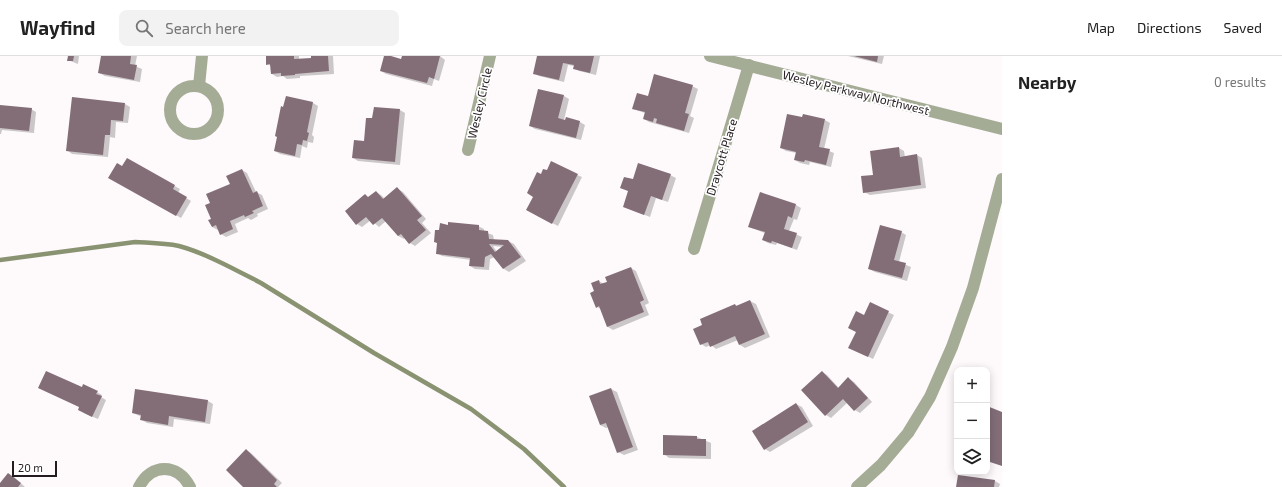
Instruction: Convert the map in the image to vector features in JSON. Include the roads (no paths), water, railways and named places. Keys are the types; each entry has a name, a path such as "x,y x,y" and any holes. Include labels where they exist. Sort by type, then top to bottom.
{"street":[{"path":"199,86 202,56"},
{"name":"Wesley Circle","path":"468,150 490,56"},
{"name":"Wesley Parkway Northwest","path":"710,56 1002,129"},
{"name":"Draycott Place","path":"694,249 748,65"},
{"path":"199,86 207,90 217,103 217,119 213,125 200,134 185,133 179,129 170,116 172,100 183,88 199,86"},
{"path":"857,487 881,465 908,433 930,397 952,348 973,288 1002,180"},
{"path":"139,487 149,474 156,470 165,469 173,470 181,474 187,480 190,487"}],"waterway":[{"path":"0,260 135,242 179,246 199,253 261,283 374,353 471,409 524,449 564,487"}]}
